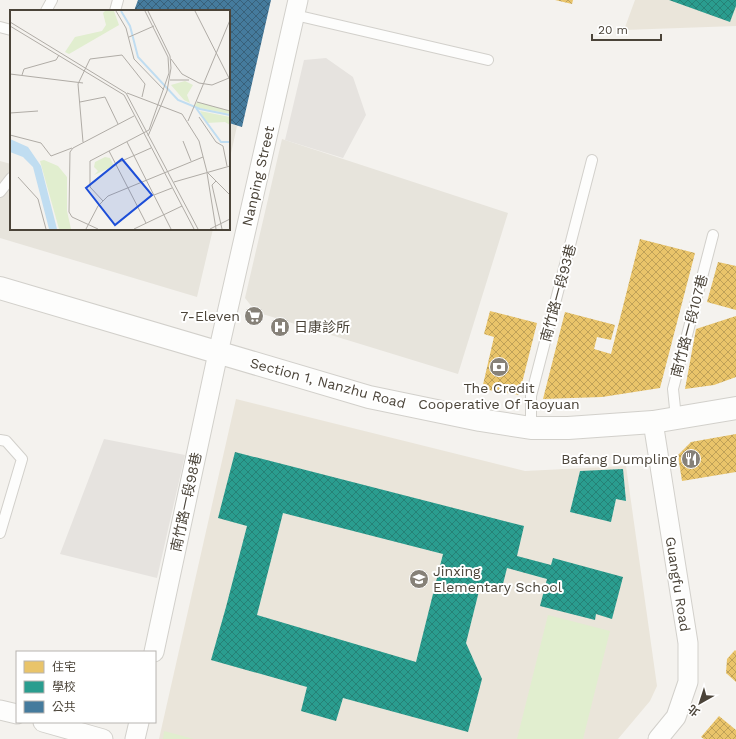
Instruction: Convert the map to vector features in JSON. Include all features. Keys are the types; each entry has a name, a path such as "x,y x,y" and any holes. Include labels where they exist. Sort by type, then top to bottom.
{"street":[{"name":"Nanping Street","path":"218,353 296,8"},
{"name":"Section 1, Nanzhu Road","path":"0,288 369,397 480,420 532,428 568,428 653,422 736,408"},
{"name":"南竹路一段98巷","path":"154,651 218,353"},
{"name":"Guangfu Road","path":"653,422 688,643 688,682 676,717 658,739"},
{"path":"0,710 16,714"},
{"path":"47,723 103,739"},
{"path":"135,739 139,723"}],"lane":[{"path":"47,10 52,0"},
{"path":"115,10 118,0"},
{"path":"296,8 488,60"},
{"path":"0,27 10,30"},
{"name":"南竹路一段93巷","path":"532,428 531,396 592,160"},
{"path":"0,192 10,179"},
{"name":"南竹路一段107巷","path":"676,418 673,389 713,235"},
{"path":"0,440 6,441 22,459 0,533"}],"shaded area":[{"path":"635,0 736,0 736,26 624,30"},
{"path":"326,58 353,77 366,115 343,158 285,140 304,60"},
{"path":"230,123 237,126 230,158"},
{"path":"282,139 508,213 458,374 256,312 245,298"},
{"path":"0,161 10,164 10,230 213,230 197,297 0,238"},
{"name":"Jinxing Elementary School","path":"236,399 525,471 626,466 657,686 650,701 618,739 159,739"},
{"path":"104,439 185,455 157,578 60,554"}],"green space":[{"path":"548,615 610,631 583,739 517,739"},
{"path":"164,731 194,739 163,739"}],"building: 住宅":[{"path":"555,0 573,0 572,4"},
{"path":"640,239 695,253 660,388 602,397 543,399 565,312 615,325 611,340 597,337 594,349 611,354"},
{"path":"718,262 736,266 736,310 707,302"},
{"path":"490,311 537,323 519,395 482,389 494,337 484,334"},
{"path":"736,316 736,377 714,385 685,389 696,329"},
{"path":"736,434 736,472 682,481 678,455 691,442"},
{"path":"735,650 736,682 726,673 727,659"},
{"path":"719,716 736,730 736,739 704,739 701,737"}],"building: 學校":[{"path":"669,0 736,0 736,6 730,22"},
{"path":"235,452 524,526 517,556 551,565 553,558 623,577 612,619 596,614 595,620 540,606 547,579 507,568 503,584 493,590 479,591 466,643 482,679 468,732 343,698 336,721 301,711 307,687 211,660 247,526 218,518","holes":["283,513 443,554 416,662 257,615"]},
{"path":"623,469 626,501 616,499 611,522 570,512 580,471"}],"building: 公共":[{"path":"138,0 271,0 242,127 230,123 230,10 134,10"}],"place":[{"name":"7-Eleven","path":"254,316"},
{"name":"日康診所","path":"280,327"},
{"name":"The Credit Cooperative Of Taoyuan","path":"499,367"},
{"name":"Bafang Dumpling","path":"691,459"},
{"name":"Jinxing Elementary School","path":"419,579"}]}
